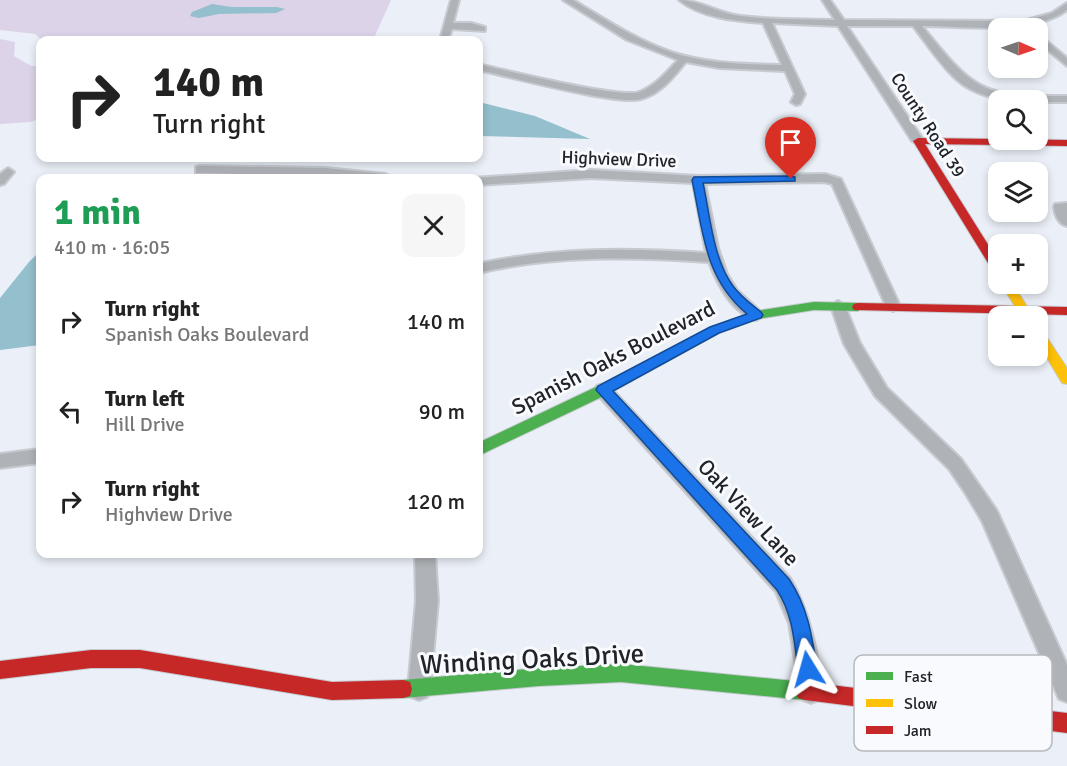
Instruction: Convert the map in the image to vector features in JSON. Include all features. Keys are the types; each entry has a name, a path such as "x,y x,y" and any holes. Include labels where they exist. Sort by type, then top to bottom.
{"street":[{"path":"445,36 455,0"},
{"path":"567,0 640,43 684,59 738,66 788,68"},
{"path":"683,0 724,16 767,21 988,25"},
{"name":"County Road 39","path":"826,0 988,253"},
{"path":"1047,18 1067,6"},
{"path":"767,21 800,94 796,102"},
{"path":"915,23 963,80 983,92 1012,98 1067,99"},
{"path":"448,26 471,26 482,29"},
{"path":"1048,46 1067,63"},
{"path":"483,67 609,94 638,97 659,86 684,59"},
{"path":"918,141 1067,143"},
{"path":"200,170 240,174"},
{"path":"275,174 326,172 346,174"},
{"name":"Highview Drive","path":"483,181 591,174 698,180 825,178 837,182 893,306"},
{"path":"698,180 714,258 727,287 756,315"},
{"path":"1067,207 1060,207 1062,216 1067,222"},
{"path":"483,268 531,257 581,253 714,258"},
{"name":"Spanish Oaks Boulevard","path":"483,448 603,390 715,330 756,315 814,306 893,306 988,311"},
{"path":"838,306 852,344 881,392 955,464 981,501 1051,655"},
{"name":"Spanish Oaks Boulevard","path":"1048,312 1067,311"},
{"path":"1048,349 1067,379"},
{"name":"Oak View Lane","path":"603,390 783,585 794,602 801,623 811,692"},
{"path":"0,461 36,456"},
{"path":"419,689 427,601 425,558"},
{"path":"1052,657 1067,691"},
{"name":"Winding Oaks Drive","path":"0,670 91,659 140,659 332,691 419,689 539,676 621,673 854,697"},
{"name":"Winding Oaks Drive","path":"1052,721 1067,723"}],"shaded area":[{"path":"0,0 391,0 375,36 37,36 0,30"},
{"path":"0,39 15,42 14,56 31,66 36,66 36,120 0,124"}],"water":[{"path":"212,4 285,9 276,13 219,14 199,18 190,16 192,12"},
{"path":"483,103 535,116 590,139 483,136"},
{"path":"36,255 36,346 0,350 0,298"}],"traffic: fast":[{"path":"483,448 603,390 715,330 756,315 814,306 858,307"},
{"path":"403,689 539,677 621,673 805,691"}],"traffic: slow":[{"path":"1013,294 1021,306"},
{"path":"1048,349 1067,379"}],"traffic: jam":[{"path":"918,141 988,253"},
{"path":"918,141 1067,143"},
{"path":"858,307 1067,311"},
{"path":"0,670 91,659 140,659 332,691 403,689"},
{"path":"805,691 854,697"},
{"path":"1052,721 1067,723"}],"route":[{"path":"791,179 698,180 714,258 719,271 727,287 756,315 715,330 603,390 783,585 794,602 801,623 808,669"}]}
